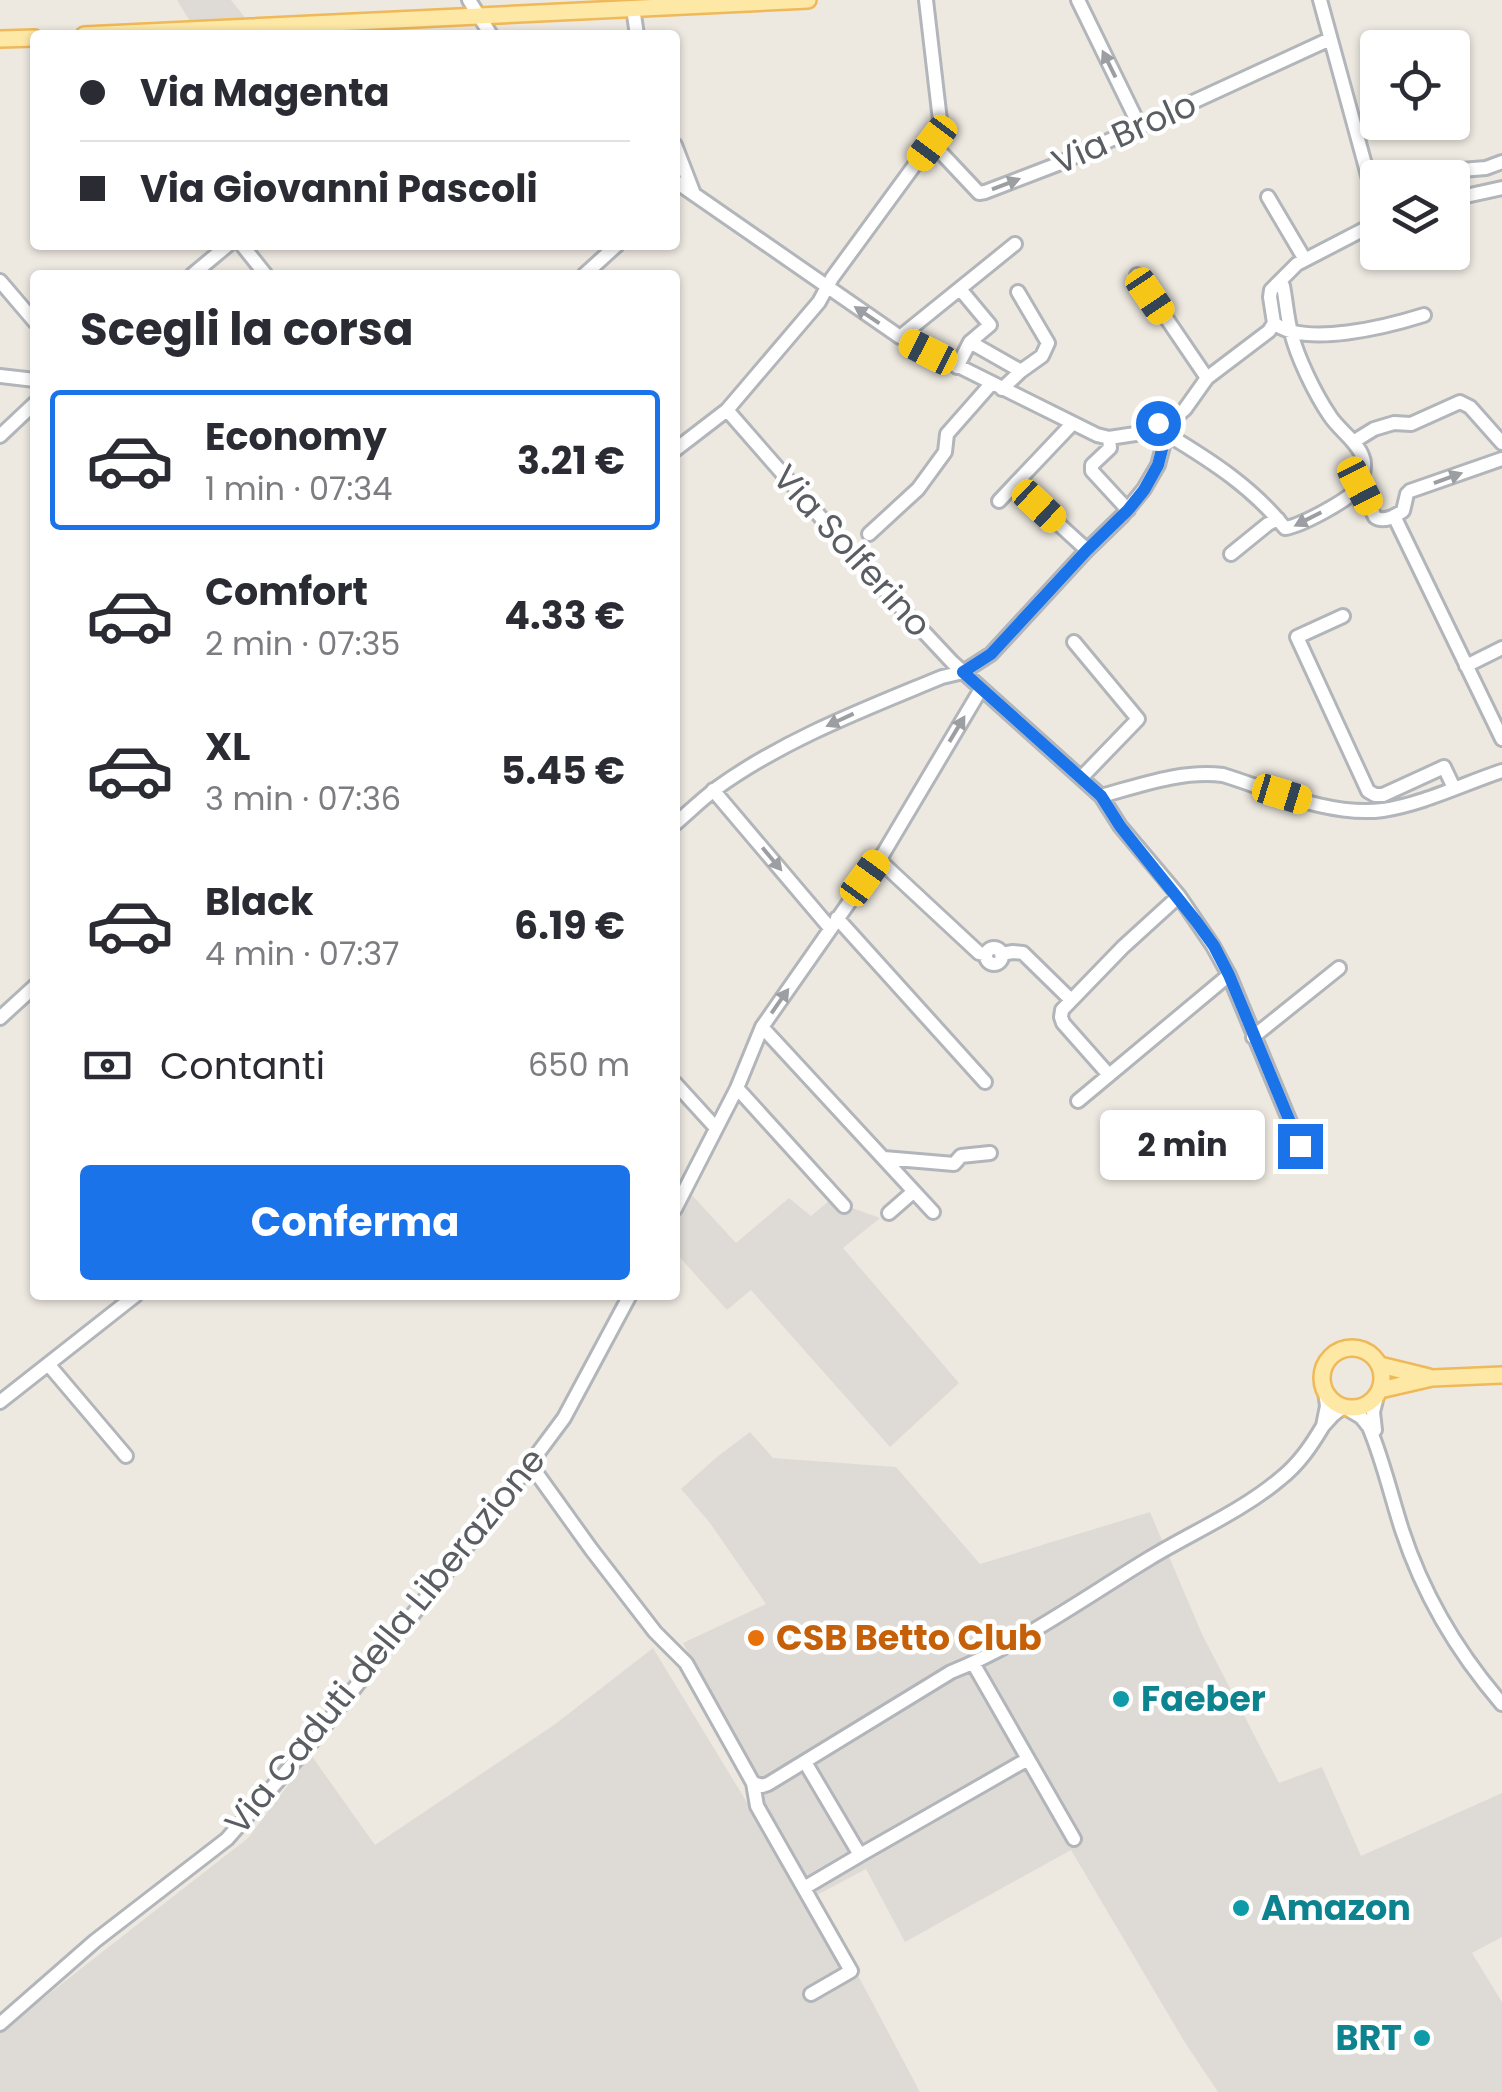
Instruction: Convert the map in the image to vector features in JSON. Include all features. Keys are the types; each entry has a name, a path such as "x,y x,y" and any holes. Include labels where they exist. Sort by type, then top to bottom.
{"main road":[{"path":"178,30 808,0"},
{"path":"0,39 30,38"},
{"path":"1378,1393 1380,1366 1363,1350 1340,1351 1324,1368 1324,1391 1344,1408 1366,1405 1378,1393 1432,1378 1502,1376"},
{"path":"1380,1366 1432,1378"}],"street":[{"path":"469,0 488,30"},
{"path":"680,446 727,410 820,302 832,278 941,129 926,0"},
{"path":"1078,0 1140,127"},
{"path":"1320,0 1366,160"},
{"path":"632,8 636,30"},
{"name":"Via Brolo","path":"932,143 979,193 985,192 1058,164 1330,39"},
{"path":"680,157 694,195"},
{"path":"1470,170 1502,162"},
{"path":"1474,168 1482,184 1477,194"},
{"path":"680,188 900,338 957,367 1096,435 1109,438 1164,432 1261,499 1284,528 1301,524 1360,486"},
{"path":"1470,195 1502,188"},
{"path":"1268,197 1304,258"},
{"path":"680,820 743,770 845,718 963,672 991,654 1144,490 1158,465 1164,432 1207,378 1269,331 1274,323 1270,294 1280,281 1304,258 1360,231"},
{"path":"900,338 1015,244"},
{"path":"198,270 222,250"},
{"path":"246,250 262,270"},
{"path":"589,270 611,250"},
{"path":"1137,275 1207,378"},
{"path":"0,281 30,316"},
{"path":"1280,281 1290,332 1318,398 1364,460 1360,486 1375,517 1379,520 1394,516 1405,508 1408,492 1502,459"},
{"path":"957,367 970,342 990,325 960,289"},
{"path":"869,534 918,490 946,452 948,434 997,387 1042,356 1048,344 1018,292"},
{"path":"1274,323 1304,334 1345,332 1424,315"},
{"path":"970,342 1021,371"},
{"path":"0,376 30,379"},
{"path":"1352,442 1374,429 1411,424 1460,402 1499,433"},
{"path":"0,436 30,408"},
{"name":"Via Solferino","path":"727,410 879,584 963,672 1101,796 1214,946 1300,1146"},
{"path":"999,501 1072,424"},
{"path":"1109,438 1110,448 1092,465 1092,471 1128,510"},
{"path":"1015,484 1087,550"},
{"path":"1394,516 1502,738"},
{"path":"1231,554 1278,519"},
{"path":"1344,616 1297,637 1368,791 1383,796 1444,767 1454,788"},
{"path":"1074,642 1138,719 1080,778"},
{"path":"1466,666 1502,648"},
{"path":"716,1128 762,1027 879,860 981,690"},
{"path":"1101,796 1192,773 1223,776 1322,806 1380,810 1502,771"},
{"path":"713,790 985,1082"},
{"path":"879,860 979,952 986,954 993,948 1002,954 1024,953 1071,1000"},
{"path":"1109,1075 1062,1020 1062,1010 1178,896"},
{"path":"1252,1037 1339,968"},
{"path":"1078,1100 1229,975"},
{"path":"0,1018 30,991"},
{"path":"762,1027 933,1212"},
{"path":"680,1088 716,1128 720,1138 696,1169 680,1199"},
{"path":"737,1088 844,1206"},
{"path":"884,1158 954,1164 961,1156 990,1153"},
{"path":"889,1214 914,1192"},
{"path":"0,1402 130,1300"},
{"name":"Via Caduti della Liberazione","path":"0,2024 95,1941 227,1839 311,1743 564,1418 627,1300"},
{"path":"48,1364 126,1456"},
{"path":"1324,1391 1324,1426"},
{"path":"1376,1443 1373,1412 1378,1393"},
{"path":"753,1783 768,1784 951,1672 1094,1594 1263,1491 1299,1462 1333,1414 1344,1408 1365,1421 1422,1579 1463,1653 1502,1704"},
{"path":"530,1464 655,1632 686,1663 753,1783 757,1806 851,1971 810,1994"},
{"path":"973,1663 1074,1839"},
{"path":"804,1888 1028,1759"},
{"path":"805,1762 860,1855"}],"shaded area":[{"path":"177,0 231,0 247,20 191,23"},
{"path":"691,1194 736,1243 789,1198 811,1216 830,1200 880,1218 843,1248 959,1383 890,1447 751,1290 727,1310 680,1258 680,1215"},
{"path":"750,1432 773,1458 896,1467 980,1564 1150,1512 1202,1634 1279,1783 1322,1767 1361,1856 1502,1793 1502,1937 1472,1953 1502,2002 1502,2092 1218,2092 1071,1850 905,1942 866,1869 817,1895 759,1793 683,1643 766,1604 710,1523 681,1489"},
{"path":"653,1648 810,1906 819,1902 920,2092 0,2092 0,2032 248,1838 311,1755 375,1845 554,1725"}],"place":[{"name":"CSB Betto Club","path":"756,1638"},
{"name":"Faeber","path":"1121,1699"},
{"name":"Amazon","path":"1241,1908"},
{"name":"BRT","path":"1422,2038"}],"route":[{"path":"1158,423 1154,430 1157,436 1165,438 1158,465 1144,490 991,654 963,672 1101,796 1214,946 1300,1146"}]}
